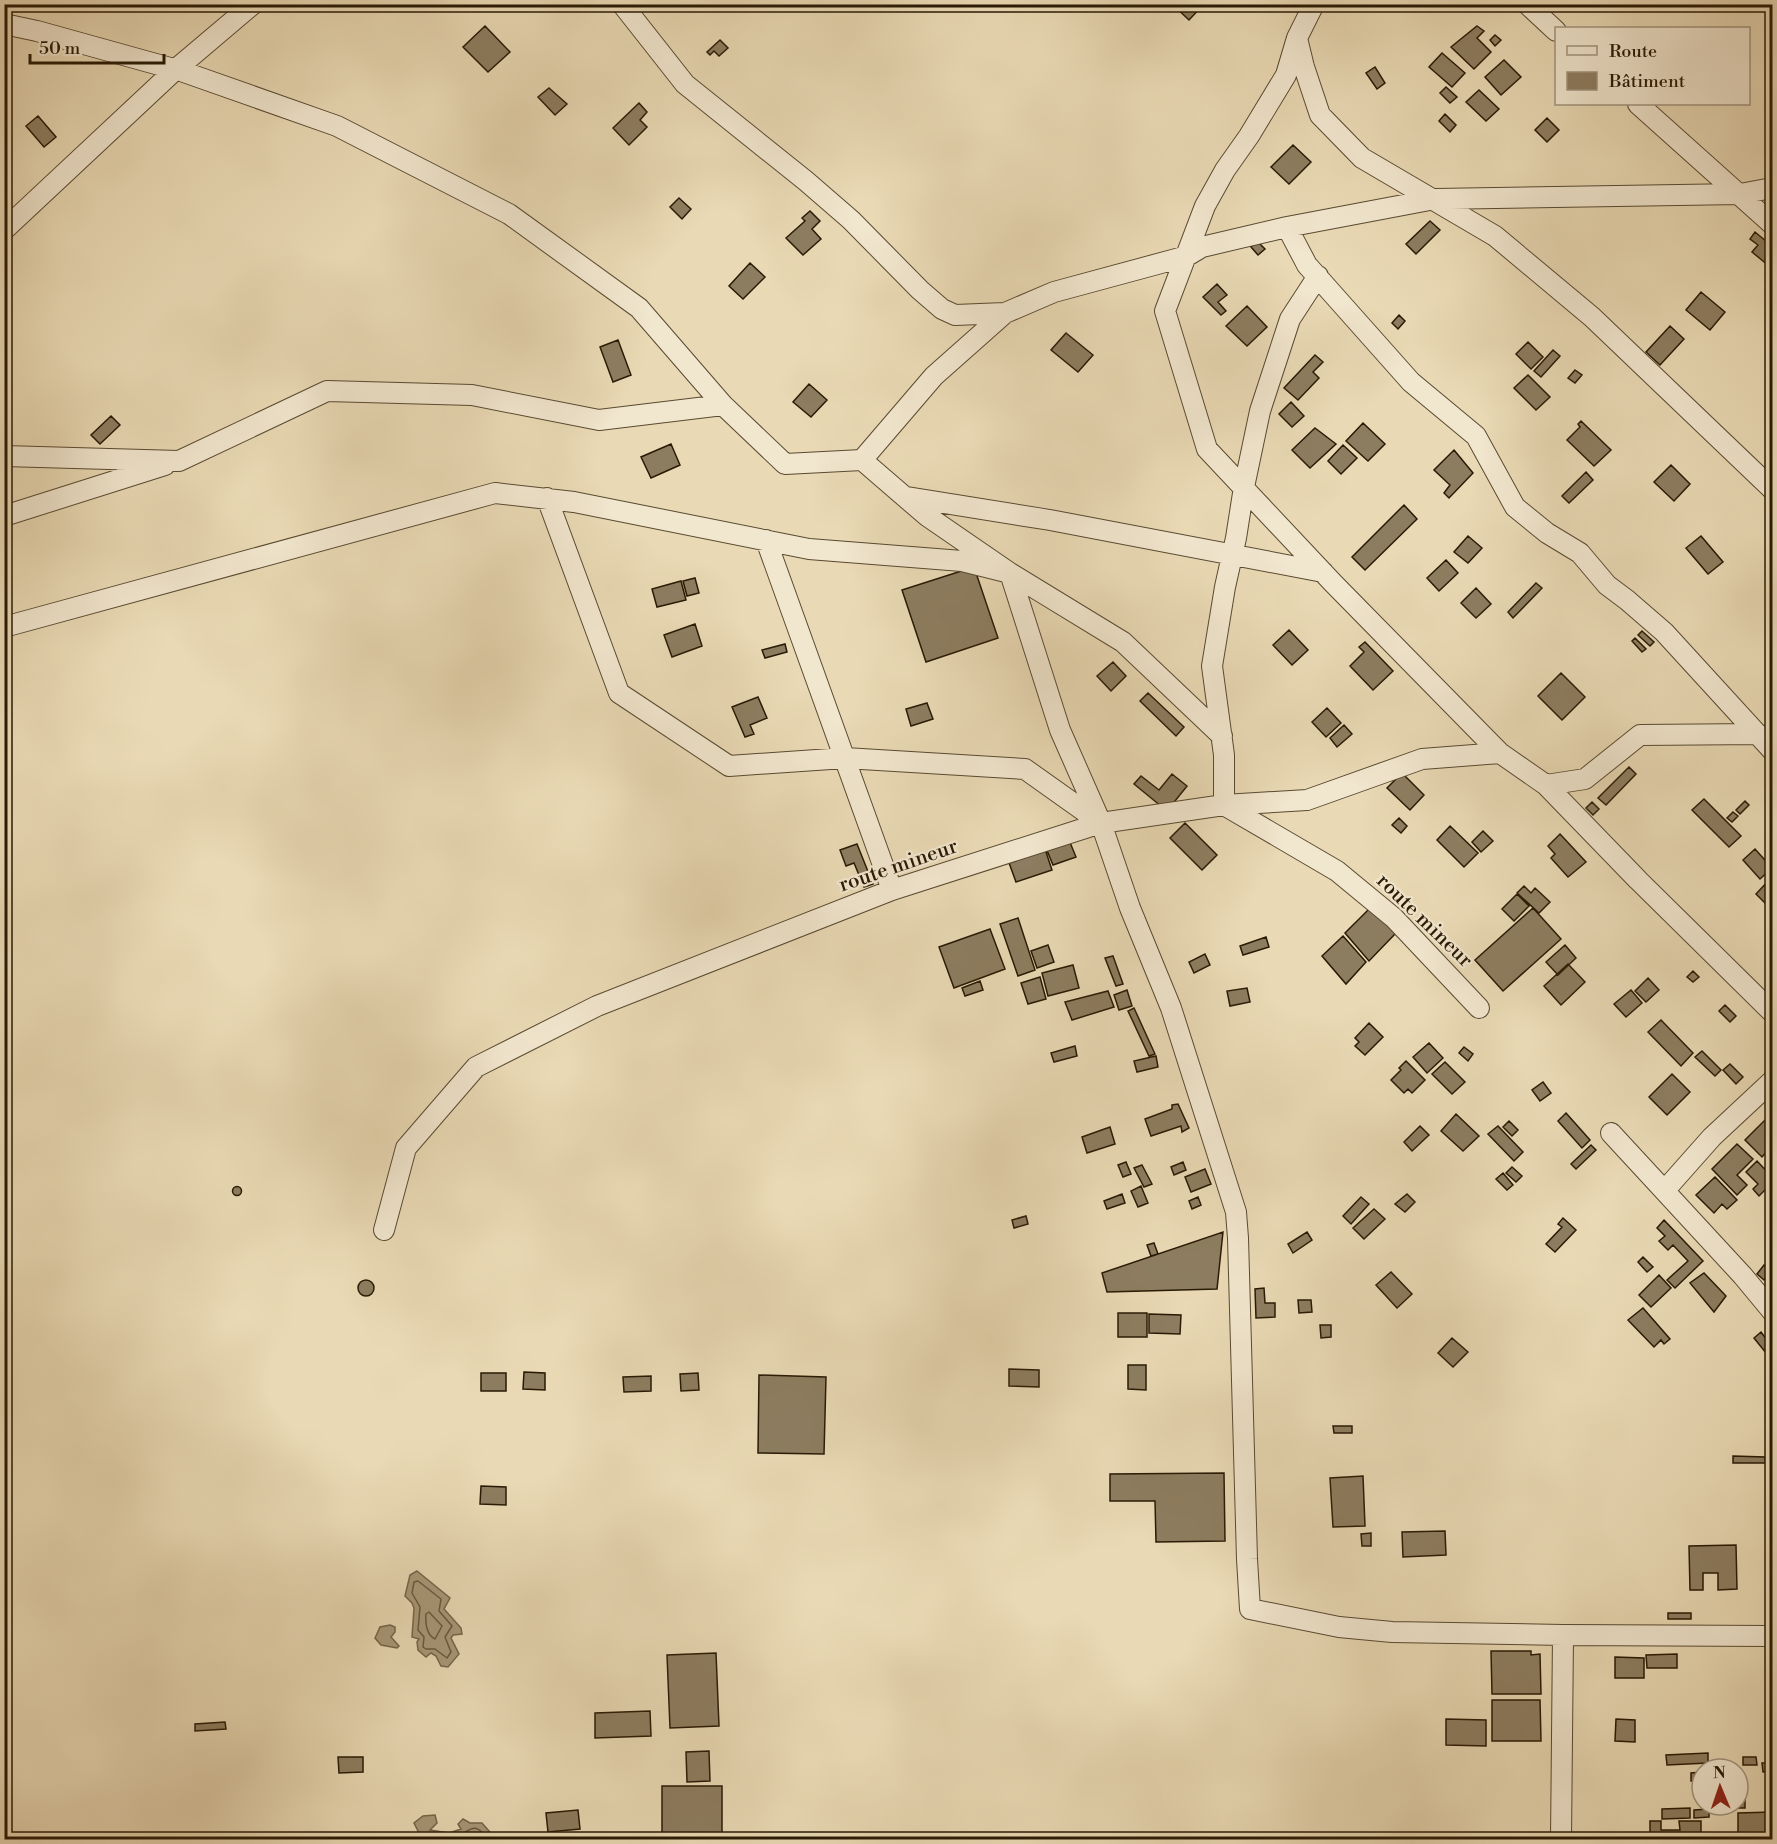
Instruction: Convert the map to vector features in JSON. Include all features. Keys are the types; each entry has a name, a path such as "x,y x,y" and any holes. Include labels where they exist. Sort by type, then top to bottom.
{"street":[{"path":"4,230 175,70 253,4"},
{"path":"1314,4 1297,38 1286,75 1249,136 1225,170 1205,206 1165,311 1207,449 1323,572 1500,753 1546,785 1638,880 1773,1012"},
{"path":"1527,4 1555,29"},
{"path":"619,6 685,84 844,214 942,309 955,315 1005,313"},
{"path":"4,24 37,31 175,70 336,126 510,214 639,308 723,405 785,464 862,460 927,516 1010,573 1123,642 1222,736"},
{"path":"1297,38 1320,115 1362,158 1495,236 1592,317 1773,489"},
{"path":"1639,105 1773,224"},
{"path":"862,460 934,376 1005,313 1054,292 1187,256 1202,247 1287,227 1435,199 1740,194 1773,188"},
{"path":"1287,227 1307,265 1412,382 1476,436 1515,507 1547,533 1580,553 1607,585 1664,632 1773,750"},
{"path":"1318,276 1290,319 1260,411 1225,587 1212,666 1224,755 1224,805 1307,800 1422,759 1500,753"},
{"path":"4,516 178,461 327,391 472,395 599,420 723,405"},
{"path":"4,456 178,461"},
{"path":"4,627 495,493 574,502 809,549 962,561 1010,573"},
{"path":"905,497 1050,519 1323,572"},
{"path":"546,498 619,693 729,766 845,758 1025,769 1101,823"},
{"path":"766,540 892,890"},
{"path":"1010,573 1060,730 1101,823 1130,908 1171,1008 1236,1212 1250,1609 1340,1627 1392,1632 1773,1636"},
{"path":"1546,785 1585,779 1640,735 1758,734"},
{"name":"route mineur","path":"384,1230 406,1148 476,1067 597,1006 892,890 1101,823 1224,805 1337,871 1394,918 1479,1008"},
{"path":"1665,1190 1712,1137 1773,1082"},
{"path":"1611,1133 1773,1311"},
{"path":"1561,1839 1563,1635"}],"water":[{"path":"417,1571 450,1598 444,1609 461,1628 462,1634 453,1635 451,1638 459,1654 448,1667 441,1666 436,1656 431,1653 426,1657 418,1650 419,1639 412,1637 414,1608 405,1596 410,1575"},
{"path":"390,1625 395,1627 395,1632 391,1637 399,1646 397,1648 381,1645 375,1638 380,1627"},
{"path":"435,1815 437,1823 430,1830 449,1833 461,1829 458,1824 463,1819 470,1823 482,1823 496,1839 418,1839 419,1833 414,1823 423,1816"}],"building":[{"path":"1172,4 1204,4 1189,20"},
{"path":"485,26 510,52 488,72 463,47"},
{"path":"1477,26 1484,31 1477,38 1491,52 1474,69 1451,47"},
{"path":"1495,35 1501,40 1495,46 1490,40"},
{"path":"720,40 728,48 719,56 714,51 710,55 707,52"},
{"path":"1442,53 1465,73 1452,87 1429,67"},
{"path":"1504,60 1521,77 1501,95 1485,77"},
{"path":"1375,67 1385,83 1377,89 1366,73"},
{"path":"1446,87 1457,97 1450,103 1440,93"},
{"path":"549,88 567,104 555,115 538,97"},
{"path":"1479,90 1499,109 1486,121 1466,102"},
{"path":"639,103 647,112 640,120 647,127 629,145 613,128"},
{"path":"1445,114 1456,125 1450,132 1439,121"},
{"path":"38,116 56,137 44,147 26,126"},
{"path":"1547,118 1559,130 1547,142 1535,130"},
{"path":"1293,145 1311,162 1289,184 1271,167"},
{"path":"679,198 691,209 682,219 670,207"},
{"path":"810,211 820,221 812,229 821,239 803,255 786,238 805,221 802,218"},
{"path":"1430,221 1440,230 1416,254 1406,244"},
{"path":"1755,232 1772,246 1772,262 1769,266 1752,252 1758,245 1750,239"},
{"path":"1257,241 1265,249 1258,255 1251,247"},
{"path":"750,263 765,277 743,299 729,286"},
{"path":"1217,284 1227,295 1218,302 1226,311 1221,315 1203,297"},
{"path":"1701,292 1725,312 1710,330 1686,310"},
{"path":"1247,306 1267,327 1247,346 1226,326"},
{"path":"1399,315 1405,321 1398,329 1392,323"},
{"path":"1670,326 1684,339 1660,365 1646,352"},
{"path":"1066,333 1093,355 1078,372 1051,350"},
{"path":"618,340 631,375 613,382 600,347"},
{"path":"1528,342 1543,357 1531,369 1516,354"},
{"path":"1553,350 1560,356 1541,377 1534,371"},
{"path":"1315,355 1323,362 1313,372 1319,378 1298,400 1284,388"},
{"path":"1575,370 1582,375 1575,383 1568,378"},
{"path":"1528,375 1550,397 1536,410 1514,388"},
{"path":"809,384 827,400 811,417 793,402"},
{"path":"1291,402 1304,416 1292,427 1279,414"},
{"path":"111,416 120,425 100,444 91,435"},
{"path":"1581,421 1611,450 1594,466 1567,440 1580,427 1578,424"},
{"path":"1363,423 1385,444 1368,461 1346,441"},
{"path":"1315,428 1336,444 1310,468 1292,450"},
{"path":"671,444 680,465 651,478 641,457"},
{"path":"1343,445 1357,458 1341,474 1328,461"},
{"path":"1454,450 1473,473 1449,498 1444,493 1450,485 1434,470"},
{"path":"1671,465 1690,484 1674,501 1654,482"},
{"path":"1586,472 1593,480 1569,503 1562,496"},
{"path":"1404,505 1417,519 1365,570 1352,557"},
{"path":"1468,536 1482,548 1468,563 1454,552"},
{"path":"1701,536 1723,562 1708,574 1686,548"},
{"path":"1446,560 1458,573 1439,591 1427,578"},
{"path":"974,567 998,638 926,662 902,590"},
{"path":"695,578 699,593 687,596 683,581"},
{"path":"681,581 686,600 657,607 652,589"},
{"path":"1536,583 1542,588 1513,618 1508,612"},
{"path":"1476,588 1491,604 1476,618 1461,603"},
{"path":"695,624 702,646 672,657 664,635"},
{"path":"1289,630 1308,650 1292,665 1273,645"},
{"path":"1642,631 1654,642 1650,646 1638,635"},
{"path":"1635,638 1646,649 1642,652 1632,641"},
{"path":"1365,642 1393,671 1373,690 1350,666 1364,652 1359,647"},
{"path":"785,644 787,652 765,658 762,650"},
{"path":"1113,662 1126,676 1111,691 1097,676"},
{"path":"1561,673 1585,697 1562,720 1538,696"},
{"path":"1148,693 1184,727 1176,736 1140,701"},
{"path":"758,697 767,718 750,725 754,734 745,737 732,707"},
{"path":"927,703 933,719 911,726 906,709"},
{"path":"1327,708 1341,723 1326,737 1312,722"},
{"path":"1344,725 1352,734 1337,747 1330,738"},
{"path":"1629,767 1636,774 1606,805 1598,798"},
{"path":"1402,773 1424,795 1410,810 1387,788"},
{"path":"1172,774 1187,786 1167,811 1134,784 1141,776 1159,790"},
{"path":"1704,799 1741,836 1729,847 1692,810"},
{"path":"1745,801 1749,805 1740,814 1736,810"},
{"path":"1592,802 1599,809 1593,815 1586,808"},
{"path":"1733,812 1738,816 1732,822 1727,818"},
{"path":"1399,818 1407,826 1401,833 1392,825"},
{"path":"1185,823 1217,855 1202,870 1170,838"},
{"path":"1450,826 1478,853 1464,867 1437,840"},
{"path":"1483,831 1493,841 1481,852 1472,842"},
{"path":"1560,834 1586,862 1568,877 1551,858 1555,854 1548,846"},
{"path":"1069,840 1076,857 1053,865 1046,848"},
{"path":"857,844 873,884 864,887 854,863 846,866 840,850"},
{"path":"1045,849 1052,870 1016,882 1008,860"},
{"path":"1755,849 1772,868 1760,879 1743,860"},
{"path":"1772,877 1772,900 1767,905 1756,894"},
{"path":"1524,886 1531,893 1535,888 1550,902 1539,913 1517,893"},
{"path":"1517,894 1529,906 1514,921 1502,909"},
{"path":"1373,905 1396,933 1369,961 1345,933"},
{"path":"1533,908 1561,939 1503,991 1475,960"},
{"path":"1018,918 1035,970 1018,976 1000,924"},
{"path":"990,929 1005,969 954,988 939,947"},
{"path":"1343,936 1366,962 1346,984 1322,956"},
{"path":"1266,937 1269,947 1243,955 1240,946"},
{"path":"1048,945 1054,962 1037,968 1031,951"},
{"path":"1565,945 1576,958 1558,975 1546,962"},
{"path":"1205,954 1210,965 1194,973 1189,962"},
{"path":"1113,956 1123,984 1116,986 1105,958"},
{"path":"1568,964 1585,982 1561,1005 1544,986"},
{"path":"1073,965 1079,988 1048,996 1042,973"},
{"path":"1693,971 1699,977 1693,982 1687,977"},
{"path":"1040,977 1046,999 1028,1004 1021,983"},
{"path":"1648,978 1659,990 1646,1002 1635,991"},
{"path":"980,981 983,990 965,996 962,988"},
{"path":"1247,988 1250,1002 1230,1006 1227,991"},
{"path":"1127,990 1132,1006 1119,1010 1114,995"},
{"path":"1631,990 1642,1003 1626,1017 1614,1004"},
{"path":"1108,991 1114,1007 1072,1020 1065,1002"},
{"path":"1725,1005 1736,1016 1730,1022 1719,1011"},
{"path":"1134,1008 1155,1054 1149,1056 1128,1011"},
{"path":"1661,1020 1693,1053 1681,1066 1648,1032"},
{"path":"1369,1023 1383,1037 1365,1055 1355,1046 1359,1042 1355,1038"},
{"path":"1429,1043 1443,1058 1427,1073 1413,1057"},
{"path":"1075,1046 1077,1056 1054,1062 1051,1053"},
{"path":"1464,1047 1473,1054 1468,1061 1459,1053"},
{"path":"1702,1051 1721,1070 1715,1076 1695,1057"},
{"path":"1156,1056 1158,1067 1137,1072 1134,1061"},
{"path":"1406,1061 1425,1080 1412,1093 1408,1089 1404,1093 1391,1080"},
{"path":"1445,1062 1465,1082 1452,1094 1432,1074"},
{"path":"1730,1064 1743,1077 1736,1084 1723,1070"},
{"path":"1672,1074 1690,1092 1667,1115 1649,1097"},
{"path":"1543,1082 1551,1093 1540,1101 1532,1090"},
{"path":"1178,1104 1189,1128 1182,1132 1181,1126 1151,1136 1145,1119 1172,1109 1172,1105"},
{"path":"1566,1113 1590,1140 1582,1148 1558,1121"},
{"path":"1456,1114 1479,1136 1463,1151 1441,1131"},
{"path":"1767,1118 1772,1124 1772,1146 1762,1157 1745,1140"},
{"path":"1509,1121 1518,1130 1512,1136 1503,1127"},
{"path":"1420,1126 1429,1135 1412,1151 1404,1142"},
{"path":"1498,1126 1523,1152 1514,1161 1488,1134"},
{"path":"1110,1127 1115,1144 1087,1153 1082,1137"},
{"path":"1737,1144 1753,1159 1737,1175 1747,1185 1737,1195 1712,1169"},
{"path":"1591,1145 1596,1150 1576,1169 1571,1164"},
{"path":"1757,1161 1772,1177 1772,1183 1759,1196 1753,1189 1758,1184 1746,1172"},
{"path":"1126,1162 1131,1174 1123,1177 1118,1165"},
{"path":"1183,1162 1186,1170 1174,1175 1171,1167"},
{"path":"1142,1165 1152,1184 1144,1187 1134,1168"},
{"path":"1512,1167 1522,1176 1516,1182 1506,1173"},
{"path":"1205,1169 1211,1184 1191,1192 1185,1177"},
{"path":"1503,1173 1513,1185 1507,1190 1496,1179"},
{"path":"1715,1177 1737,1200 1727,1209 1722,1204 1714,1213 1696,1195"},
{"path":"1141,1186 1148,1203 1138,1207 1131,1191"},
{"path":"237,1187 241,1191 237,1195 233,1191"},
{"path":"1122,1194 1125,1203 1107,1209 1104,1201"},
{"path":"1407,1194 1415,1202 1405,1212 1395,1204"},
{"path":"1198,1197 1201,1205 1192,1209 1189,1201"},
{"path":"1361,1197 1369,1204 1351,1224 1343,1216"},
{"path":"1374,1209 1385,1219 1364,1239 1353,1228"},
{"path":"1026,1216 1028,1224 1014,1228 1012,1220"},
{"path":"1563,1218 1576,1230 1555,1252 1546,1244 1562,1227 1558,1224"},
{"path":"1664,1220 1703,1261 1675,1288 1667,1280 1688,1261 1673,1245 1668,1250 1659,1241 1665,1236 1657,1228"},
{"path":"1223,1232 1217,1289 1107,1292 1102,1273"},
{"path":"1307,1232 1312,1240 1293,1253 1288,1244"},
{"path":"1154,1243 1158,1254 1151,1256 1147,1245"},
{"path":"1643,1257 1653,1267 1647,1272 1638,1262"},
{"path":"1764,1265 1772,1271 1764,1280 1757,1274"},
{"path":"1391,1272 1412,1294 1397,1308 1376,1285"},
{"path":"1704,1273 1726,1296 1714,1312 1690,1283"},
{"path":"1659,1275 1671,1288 1651,1307 1639,1295"},
{"path":"366,1280 374,1288 366,1296 358,1288"},
{"path":"1264,1288 1265,1303 1275,1303 1275,1317 1256,1318 1255,1289"},
{"path":"1298,1300 1311,1300 1312,1312 1299,1313"},
{"path":"1643,1308 1670,1339 1664,1344 1661,1340 1654,1347 1628,1320"},
{"path":"1118,1313 1147,1313 1147,1337 1118,1337"},
{"path":"1149,1314 1181,1315 1180,1334 1149,1333"},
{"path":"1320,1325 1331,1325 1331,1337 1321,1338"},
{"path":"1761,1332 1772,1347 1766,1353 1754,1338"},
{"path":"1452,1338 1468,1352 1453,1367 1438,1353"},
{"path":"1128,1365 1146,1365 1146,1390 1128,1389"},
{"path":"1009,1369 1039,1370 1039,1387 1009,1386"},
{"path":"524,1372 545,1373 545,1390 523,1389"},
{"path":"481,1373 506,1373 506,1391 481,1391"},
{"path":"698,1373 699,1390 681,1391 680,1374"},
{"path":"759,1375 826,1377 824,1454 758,1453"},
{"path":"651,1376 651,1391 624,1392 623,1377"},
{"path":"1333,1426 1352,1426 1352,1433 1334,1433"},
{"path":"1733,1456 1765,1457 1766,1463 1733,1463"},
{"path":"1224,1473 1225,1541 1156,1542 1155,1501 1110,1501 1110,1474"},
{"path":"1363,1476 1365,1526 1333,1527 1330,1478"},
{"path":"481,1486 506,1487 506,1505 480,1504"},
{"path":"1445,1531 1446,1555 1403,1557 1402,1532"},
{"path":"1371,1533 1371,1546 1362,1546 1361,1534"},
{"path":"1736,1545 1737,1589 1718,1590 1718,1573 1703,1573 1703,1590 1690,1590 1689,1546"},
{"path":"1668,1613 1691,1613 1691,1619 1668,1619"},
{"path":"1491,1651 1531,1651 1531,1655 1540,1654 1541,1694 1492,1694"},
{"path":"716,1653 719,1726 670,1728 667,1655"},
{"path":"1677,1654 1677,1668 1647,1668 1646,1655"},
{"path":"1615,1657 1644,1658 1644,1678 1615,1678"},
{"path":"1492,1700 1540,1700 1541,1741 1492,1741"},
{"path":"650,1711 651,1736 595,1738 595,1713"},
{"path":"1446,1719 1486,1720 1486,1746 1446,1745"},
{"path":"1616,1719 1635,1720 1635,1742 1615,1741"},
{"path":"225,1722 226,1729 195,1731 195,1724"},
{"path":"709,1751 710,1781 687,1782 686,1752"},
{"path":"1708,1753 1708,1757 1690,1757 1690,1764 1667,1765 1666,1755"},
{"path":"338,1757 363,1757 363,1772 339,1773"},
{"path":"1750,1757 1756,1757 1757,1765 1750,1765"},
{"path":"1762,1763 1772,1763 1772,1771 1763,1772"},
{"path":"662,1786 722,1786 722,1840 662,1840"},
{"path":"1690,1808 1690,1818 1662,1819 1662,1809"},
{"path":"578,1810 580,1829 548,1832 546,1813"},
{"path":"1772,1812 1772,1840 1738,1840 1738,1817 1750,1817 1750,1813"},
{"path":"1650,1821 1661,1821 1661,1830 1680,1830 1679,1821 1701,1821 1701,1840 1650,1840"},
{"path":"1607,1834 1607,1838 1620,1838 1620,1840 1585,1840 1585,1835"}]}
